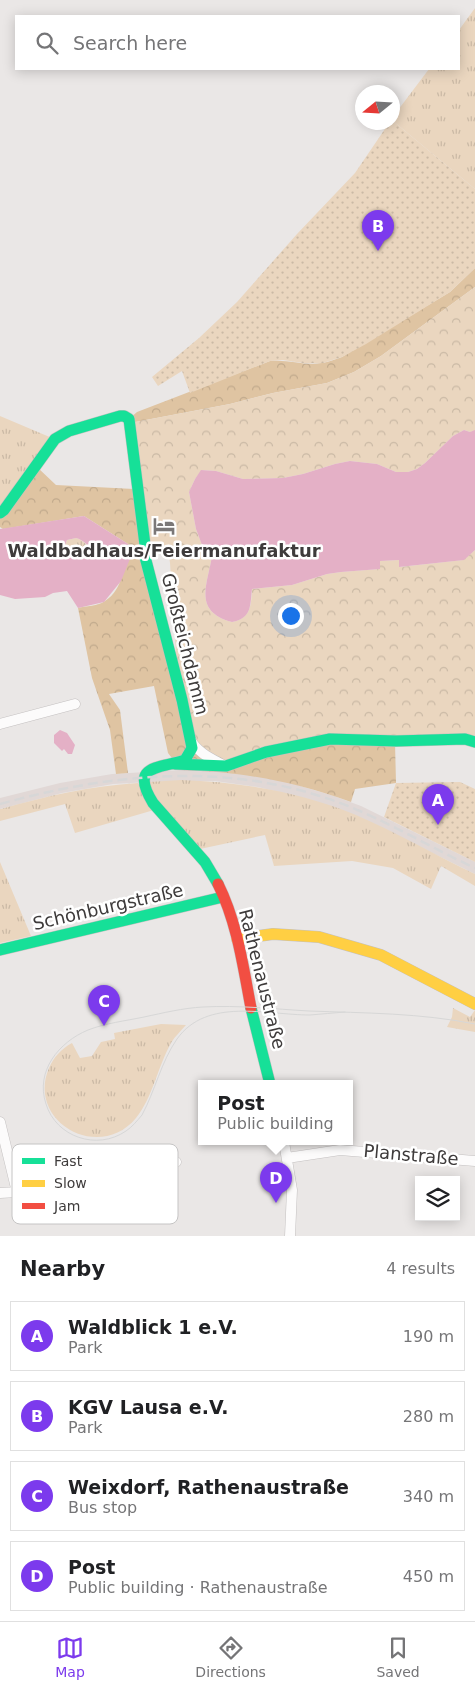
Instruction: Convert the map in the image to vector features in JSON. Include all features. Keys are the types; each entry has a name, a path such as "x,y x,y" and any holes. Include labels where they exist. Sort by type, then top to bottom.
{"street":[{"name":"Großteichdamm","path":"0,513 55,440 69,431 120,416 129,419 145,544 144,553 182,700 192,748 185,760 170,764 159,764 150,769 145,776 145,788"},
{"path":"0,724 75,704"},
{"path":"190,737 200,752 226,766"},
{"path":"170,764 226,766 266,752 330,739 396,741 465,739 475,742"},
{"name":"Rathenaustraße","path":"145,788 158,809 211,870 223,897 237,939 251,1008 269,1080"},
{"name":"Schönburgstraße","path":"0,950 223,897"},
{"path":"237,939 273,934 319,937 381,955 475,1004"},
{"path":"0,1122 12,1171"},
{"path":"285,1145 292,1190 290,1236"},
{"name":"Planstraße","path":"287,1158 340,1150 475,1161"}],"shaded area":[{"path":"464,430 470,432 475,430 475,550 464,560 399,567 399,560 380,561 380,569 327,574 292,585 252,589 247,614 243,618 232,622 220,617 207,604 205,596 212,556 202,545 196,529 189,492 201,470 216,471 243,479 283,478 350,461 377,464 396,472 408,472 417,469 425,463 453,436"},
{"path":"84,516 128,544 132,554 121,581 104,602 78,608 67,591 53,593 45,597 15,599 0,595 0,529","holes":["76,538 87,544 90,551 84,558 77,558 67,551 65,545 67,540"]},
{"path":"60,730 67,733 75,745 72,754 68,754 64,749 62,751 54,743 54,735"},
{"path":"181,770 216,771 259,776 334,796 361,806 475,862 475,874 357,816 308,799 258,787 215,781 113,784 62,793 0,809 0,798 60,783 112,774"}],"green space":[{"path":"475,8 475,189 400,127 400,107 428,70 460,70 460,29"},
{"path":"400,127 475,189 475,268 450,292 342,357 323,363 270,361 190,393 182,371 158,386 152,377 199,338 237,302 297,234 355,173 384,130 400,130"},
{"path":"475,268 475,287 381,356 354,372 327,383 130,423 129,419 137,412 270,361 316,364 342,357 450,292"},
{"path":"475,287 475,431 464,430 453,436 425,463 417,469 408,472 396,472 377,464 350,461 283,478 243,479 216,471 202,470 189,492 196,529 202,545 212,556 205,596 207,604 212,611 232,622 243,618 249,610 252,589 292,585 327,574 379,569 379,561 399,560 400,567 463,560 475,550 475,741 465,739 396,740 329,738 265,751 226,764 197,747 191,737 151,579 178,682 168,549 144,554 145,545 130,423 327,383 354,372 381,356"},
{"path":"0,416 52,438 0,511"},
{"path":"37,467 56,485 134,489 178,687 330,741 395,742 396,783 355,789 351,802 308,788 246,775 181,770 168,753 154,686 109,694 120,710 128,773 116,774 110,730 92,678 78,608 102,603 116,590 122,576 128,544 84,516 3,529 0,527 0,516"},
{"path":"76,538 88,546 90,551 84,558 77,558 67,551 65,545 67,540"},
{"path":"181,780 248,786 292,794 335,807 386,829 475,874 475,886 441,866 431,889 393,868 352,861 274,866 265,835 200,849 163,808 149,782"},
{"path":"460,782 475,789 475,862 384,817 396,783"},
{"path":"138,783 154,810 75,833 65,804 0,821 0,809 69,792 103,786"},
{"path":"0,862 31,936 0,943"},
{"path":"453,1008 470,1017 475,1010 475,1032 447,1027 452,1017"},
{"path":"161,1024 186,1025 171,1043 147,1101 136,1118 121,1131 104,1137 86,1136 70,1130 57,1119 48,1104 45,1087 49,1068 61,1051 72,1043 80,1058 92,1056 101,1042 115,1039 114,1033"}],"tram line":[{"path":"345,1012 341,1012 336,1013 310,1015 238,1011 204,1018 190,1026 177,1039 171,1048 142,1115 128,1129 115,1137 91,1140 68,1132 51,1115 46,1104 43,1092 47,1069 59,1050 77,1035 109,1024 188,1008 243,1007 371,1013 455,1020 475,1024"}],"railway":[{"path":"0,804 90,784 135,778 181,776 226,778 271,784 316,795 360,811 475,868"}],"traffic: fast":[{"path":"0,513 55,439 69,431 120,416 129,419 145,545 144,553 182,700 192,748 185,760 150,770 144,781 146,790 153,803 205,862 218,884"},
{"path":"175,764 226,766 266,752 330,739 396,741 465,739 475,742"},
{"path":"0,950 223,897"},
{"path":"251,1008 269,1080"}],"traffic: slow":[{"path":"237,939 273,934 319,937 381,955 475,1004"}],"traffic: jam":[{"path":"218,884 235,929 251,1008"}],"place":[{"name":"KGV Lausa e.V.","path":"378,251"},
{"name":"Waldbadhaus/Feiermanufaktur","path":"164,526"},
{"name":"Waldblick 1 e.V.","path":"438,825"},
{"name":"Weixdorf, Rathenaustraße","path":"104,1026"},
{"name":"Post","path":"276,1203"}]}
